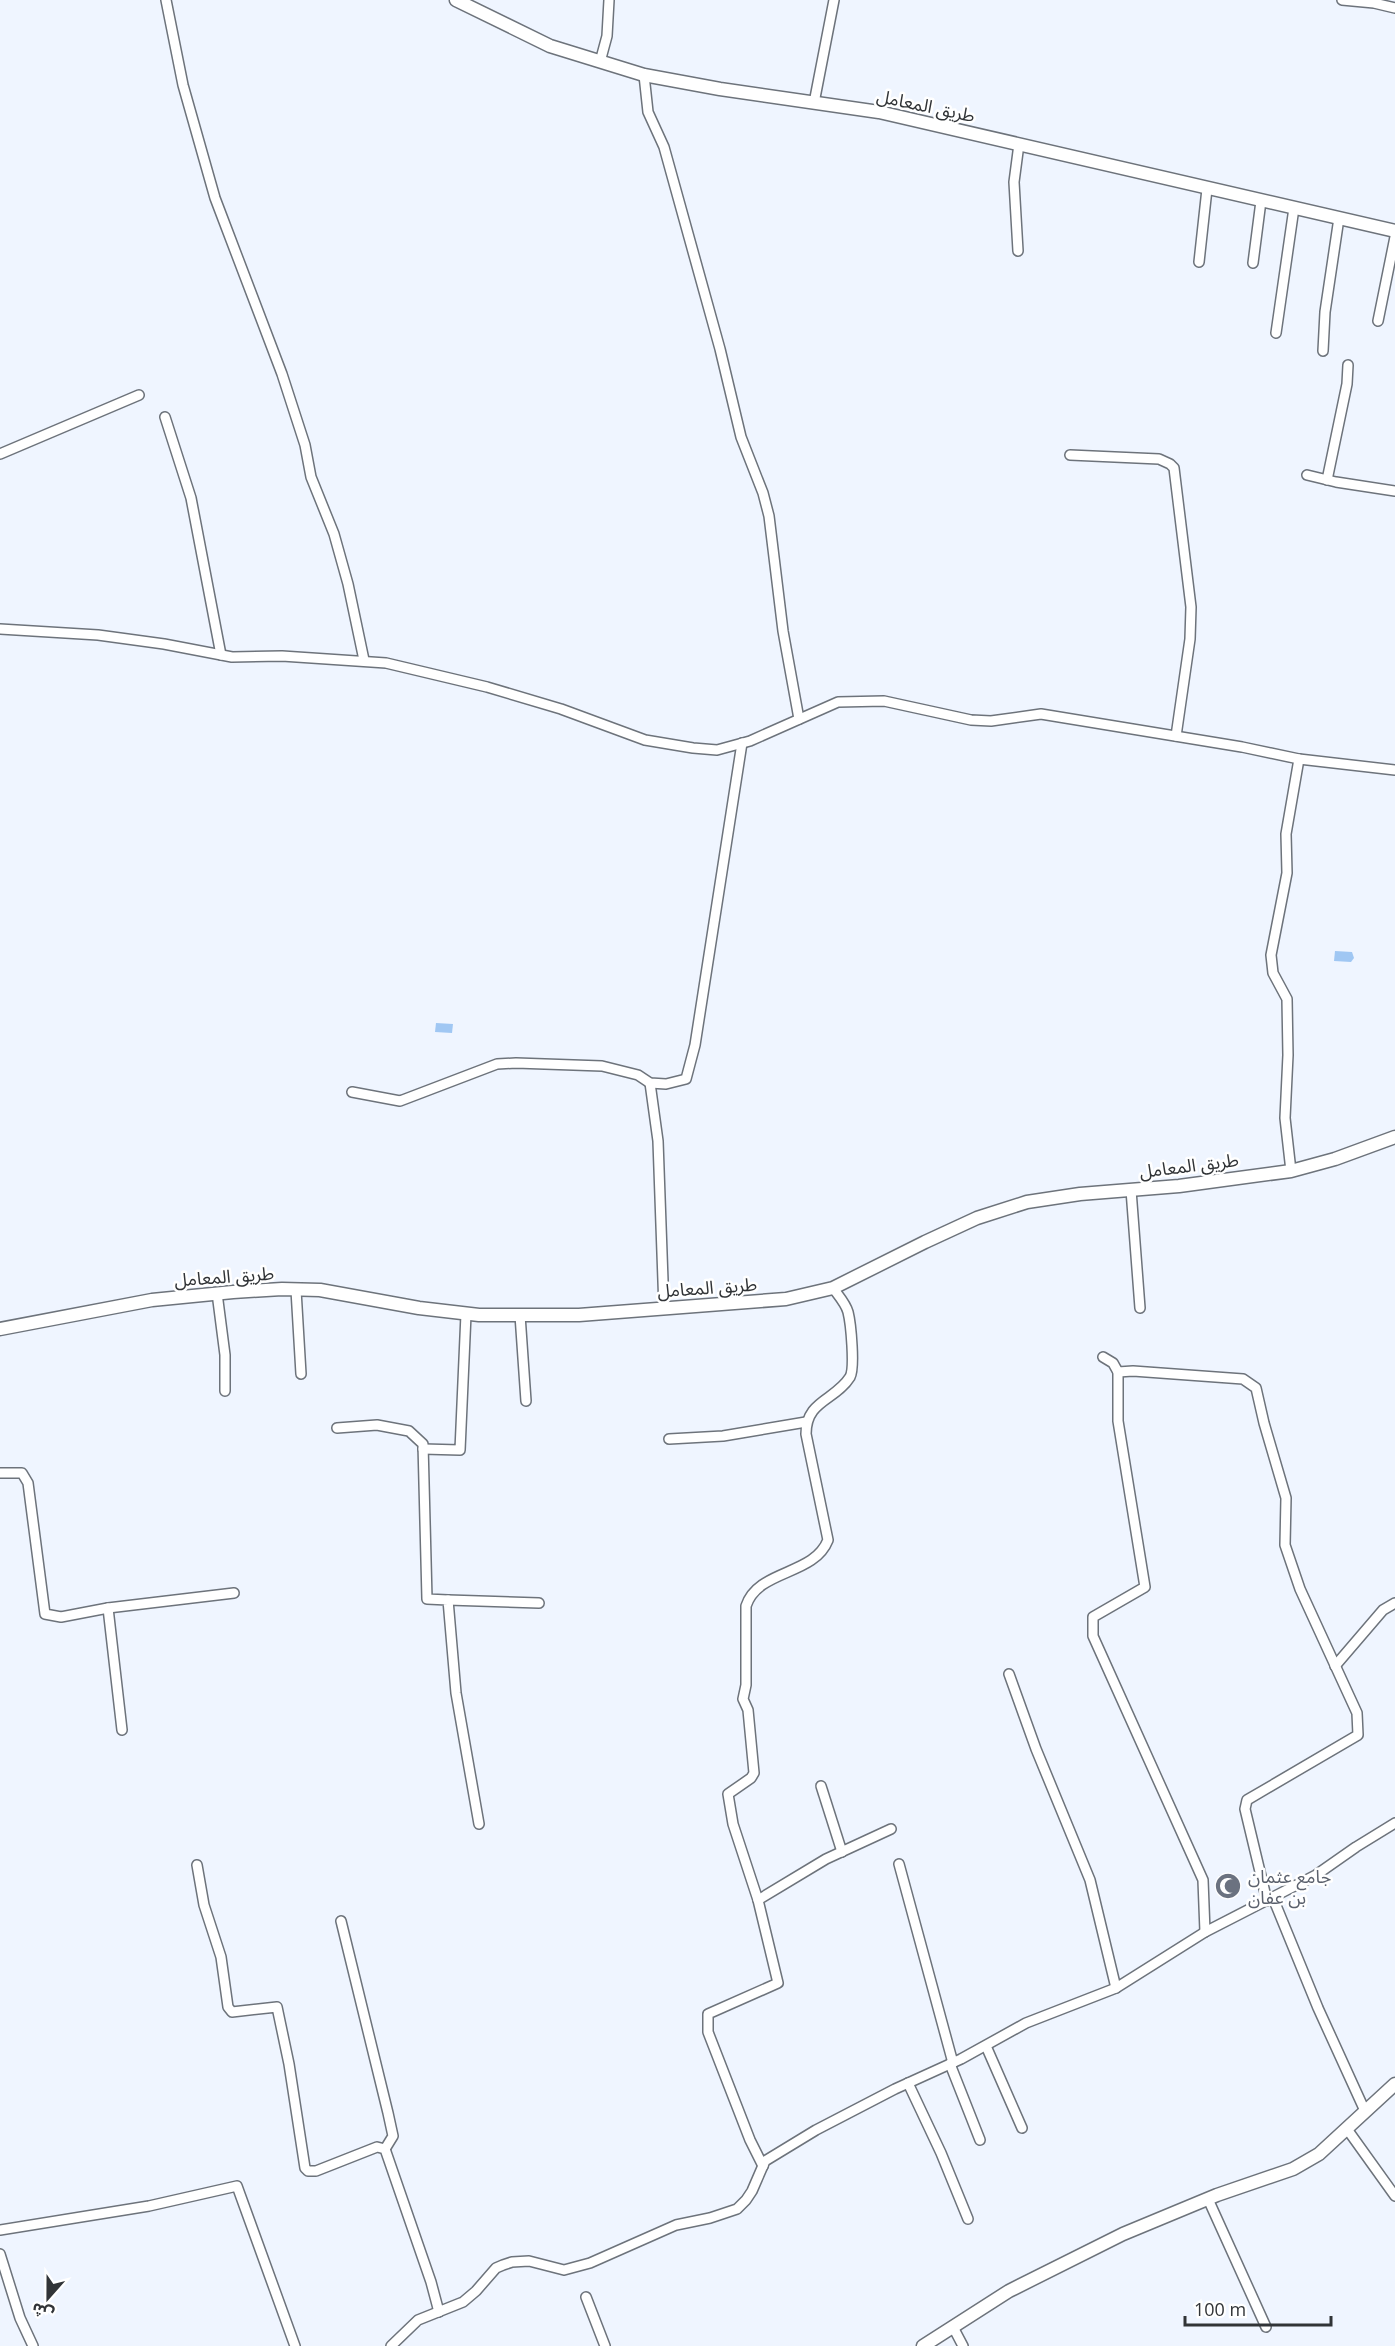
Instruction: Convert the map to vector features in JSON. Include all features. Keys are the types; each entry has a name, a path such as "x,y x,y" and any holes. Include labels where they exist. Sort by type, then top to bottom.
{"main road":[{"name":"طريق المعامل","path":"456,0 550,46 644,75 720,89 879,112 1395,231"},
{"name":"طريق المعامل","path":"0,1329 152,1300 217,1293 320,1290 466,1314 520,1315 579,1315 786,1299 833,1288 977,1218 1027,1202 1179,1186 1291,1171 1335,1159 1395,1137"},
{"path":"923,2346 1019,2286 1123,2234 1208,2199 1293,2169 1319,2154 1395,2084"}],"street":[{"path":"166,0 183,85 215,198 282,374 306,445 311,477 334,534 348,584 364,660"},
{"path":"600,62 607,36 609,0"},
{"path":"814,103 834,0"},
{"path":"1342,0 1374,3 1395,8"},
{"path":"644,75 648,112 664,147 720,350 741,437 763,493 769,516 783,631 799,719"},
{"path":"1018,251 1014,182 1019,144"},
{"path":"1199,262 1207,189"},
{"path":"1252,264 1261,201"},
{"path":"1276,333 1294,208"},
{"path":"1323,351 1325,312 1339,218"},
{"path":"1378,321 1395,237"},
{"path":"1327,480 1347,384 1348,365"},
{"path":"0,454 139,395"},
{"path":"165,417 191,498 221,655"},
{"path":"1070,455 1159,459 1174,468 1191,607 1190,639 1176,736"},
{"path":"1307,475 1395,490"},
{"path":"0,629 98,635 164,644 232,657 282,656 386,663 483,686 561,710 645,740 717,750 742,743 838,702 884,701 971,720 991,721 1041,714 1299,759 1395,770"},
{"path":"352,1092 400,1101 497,1064 516,1063 602,1066 638,1075 650,1083 666,1084 686,1079 695,1045 742,743"},
{"path":"1291,1171 1285,1118 1288,1055 1287,999 1273,973 1271,955 1287,873 1286,834 1299,759"},
{"path":"650,1083 658,1141 664,1309"},
{"path":"1131,1190 1140,1308"},
{"path":"763,2166 750,2140 708,2032 708,2014 778,1983 758,1900 734,1824 728,1794 751,1778 754,1773 748,1710 743,1699 746,1685 744,1619 750,1595 760,1585 814,1559 824,1550 828,1540 806,1434 806,1422 810,1412 847,1381 853,1370 848,1310 833,1288"},
{"path":"296,1290 301,1374"},
{"path":"217,1293 225,1355 225,1391"},
{"path":"423,1449 460,1450 466,1314"},
{"path":"520,1315 526,1401"},
{"path":"1103,1358 1113,1363 1118,1372 1118,1421 1144,1587 1093,1617 1093,1636 1203,1880 1205,1932"},
{"path":"1118,1372 1133,1371 1243,1379 1257,1388 1264,1423 1286,1498 1285,1545 1300,1589 1358,1713 1358,1735 1247,1800 1245,1809 1270,1899 1365,2111"},
{"path":"669,1439 723,1436 806,1422"},
{"path":"337,1428 377,1425 409,1431 423,1444 427,1599 539,1603"},
{"path":"0,1473 22,1473 28,1483 45,1614 61,1617 108,1608 234,1593"},
{"path":"448,1600 456,1693 479,1824"},
{"path":"108,1608 122,1730"},
{"path":"1335,1666 1383,1610 1394,1608"},
{"path":"1009,1674 1036,1749 1090,1880 1116,1988"},
{"path":"821,1786 842,1852"},
{"path":"391,2346 418,2320 463,2302 496,2268 503,2265 529,2261 564,2270 590,2263 676,2225 710,2218 736,2209 752,2191 765,2161 816,2130 986,2046 1026,2023 1116,1988 1205,1932 1316,1875 1356,1847 1395,1824"},
{"path":"758,1900 826,1859 891,1829"},
{"path":"899,1864 952,2063 980,2140"},
{"path":"198,1865 204,1905 221,1957 228,2007 232,2013 277,2007 289,2064 305,2168 308,2171 316,2171 377,2147 382,2146 385,2149 431,2282 439,2312"},
{"path":"341,1921 393,2136 385,2149"},
{"path":"986,2046 1022,2128"},
{"path":"908,2083 941,2153 968,2219"},
{"path":"1347,2129 1395,2196"},
{"path":"0,2230 149,2206 237,2186 294,2346"},
{"path":"1208,2199 1266,2327"},
{"path":"0,2254 20,2318 33,2346"},
{"path":"586,2297 605,2346"},
{"path":"953,2327 963,2346"}],"water":[{"path":"1335,951 1352,952 1354,958 1351,962 1334,961"},
{"path":"436,1023 453,1024 452,1033 435,1032"}],"place":[{"name":"جامع عثمان بن عفان","path":"1228,1886"}]}
